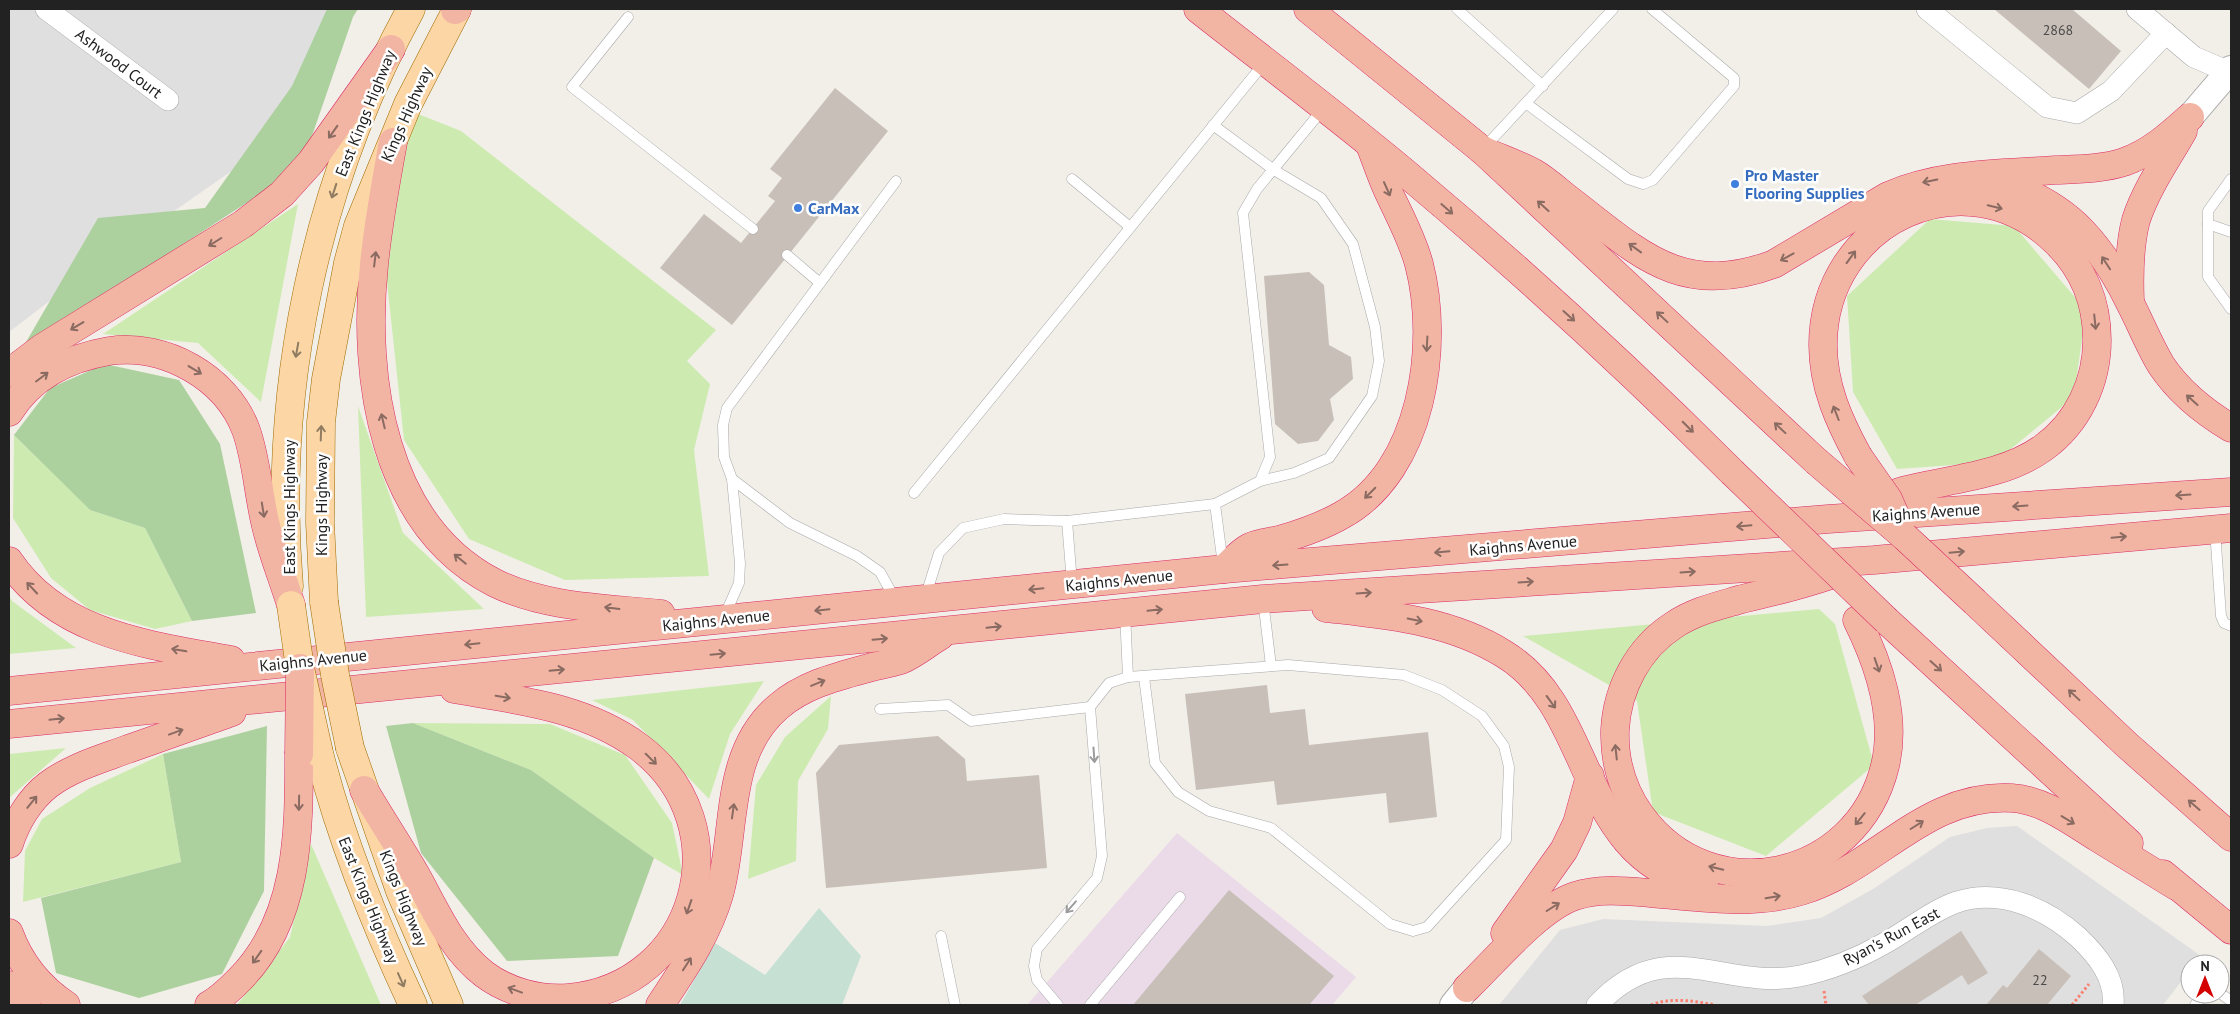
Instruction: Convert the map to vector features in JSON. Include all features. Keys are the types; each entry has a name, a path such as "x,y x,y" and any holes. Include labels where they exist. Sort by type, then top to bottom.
{"highway":[{"path":"1198,9 1370,144 1587,333 1648,388 1814,552 1887,621 2176,886 2231,930"},
{"path":"1308,9 1482,150 1816,462 1905,537 2127,745 2231,837"},
{"path":"9,373 42,348 219,239 276,198 311,162 390,49"},
{"path":"1482,150 1534,173 1655,262 1670,269 1704,277 1739,275 1774,264 1888,196 1904,189 1941,179 2111,166 2153,148 2190,118"},
{"path":"2130,302 2130,259 2136,220 2143,202 2190,118"},
{"path":"393,142 374,265 371,323 372,363 378,399 394,462 405,491 420,517 437,539 470,567 496,583 516,592 558,602 717,620"},
{"path":"1224,569 1250,547 1304,532 1343,515 1359,504 1384,476 1395,460 1412,424 1423,382 1427,351 1428,321 1423,282 1411,239 1387,190 1370,144"},
{"path":"1978,176 2028,193 2064,215 2095,246 2130,302 2152,349 2175,383 2204,410 2231,428"},
{"path":"1828,519 1903,491 2010,465 2042,449 2076,414 2090,385 2097,354 2096,318 2092,300 2076,265 2054,239 2039,227 2005,210 1969,202 1951,202 1933,204 1904,215 1878,229 1864,241 1842,271 1833,290 1825,324 1823,344 1824,364 1833,404 1858,456 1888,499 1905,537"},
{"path":"9,412 22,394 52,370 72,360 91,354 111,351 155,353 195,369 212,382 227,398 239,413 246,430 252,448 266,525 291,605"},
{"name":"Kaighns Avenue","path":"9,691 1224,569 1828,519 2231,492"},
{"name":"Kaighns Avenue","path":"9,724 1263,600 1874,560 2223,528"},
{"path":"1814,552 1857,620 1869,643 1883,686 1888,733 1886,764 1880,782 1872,802 1862,818 1849,833 1820,856 1784,870 1746,873 1707,866 1674,849 1658,836 1636,809 1620,776 1615,738 1616,720 1621,694 1633,668 1657,637 1691,615 1711,608 1814,582 1874,560"},
{"path":"9,560 38,594 79,622 104,632 158,646 262,665"},
{"path":"1263,600 1417,620 1443,626 1487,644 1506,655 1523,669 1551,701 1562,718 1614,825 1628,843 1645,859 1681,881 1724,898"},
{"path":"660,1005 695,951 713,914 723,875 740,769 746,751 766,720 778,706 809,687 843,675 902,659 945,632"},
{"path":"209,1005 229,990 246,973 272,935 288,889 309,754 300,668"},
{"path":"364,790 448,933 470,961 484,973 512,990 545,998 564,998 590,995 616,987 647,968 671,942 681,927 689,909 698,872 695,834 689,814 680,795 669,779 640,748 597,723 572,713 543,705 421,683"},
{"path":"9,844 22,815 33,800 47,786 64,774 99,759 274,697"},
{"path":"1460,997 1564,850 1577,823 1590,776"},
{"path":"1460,997 1548,909 1576,895 1610,891 1764,899 1802,891 1839,874 1945,809 1979,799 1995,797 2015,798 2050,810 2176,886"},
{"path":"9,932 13,945 36,980 66,1005"},
{"path":"9,985 27,1005"}],"main road":[{"name":"East Kings Highway","path":"300,668 287,560 286,478 291,397 302,319 331,198 359,120 390,49 411,9"},
{"name":"Kings Highway","path":"450,1005 400,890 350,748 335,675 324,602 321,569 320,474 326,379 342,291 358,226 408,104 456,9"},
{"name":"East Kings Highway","path":"309,754 328,789 354,865 413,1005"}],"street":[{"name":"Ashwood Court","path":"46,9 168,100"},
{"path":"1927,9 2047,107 2077,113 2111,91 2166,34"},
{"path":"2137,9 2194,57 2230,71 2190,118"},
{"name":"Ryan's Run East","path":"1597,1005 1624,982 1648,969 1676,966 1768,978 1799,976 1829,968 1885,943 1957,902 1981,897 2005,899 2028,905 2068,928 2099,960 2109,978 2114,996 2112,1005"}],"lane":[{"path":"1457,9 1543,86"},
{"path":"1482,150 1614,9"},
{"path":"1527,104 1628,179 1643,184 1653,180 1734,86 1734,78 1652,9"},
{"path":"628,17 572,87 753,229"},
{"path":"914,493 1265,62"},
{"path":"1260,481 1270,457 1243,214 1257,189 1324,108"},
{"path":"924,600 939,553 963,528 1004,519 1067,521 1215,504 1260,481 1294,473 1329,458 1372,396 1379,361 1376,327 1353,244 1321,198 1274,170 1213,125"},
{"path":"1072,179 1130,227"},
{"path":"2231,179 2208,211 2208,277 2231,310"},
{"path":"717,620 738,583 740,563 732,479 724,457 723,425 727,408 896,181"},
{"path":"2208,224 2231,232"},
{"path":"787,256 820,283"},
{"path":"732,479 790,523 857,556 880,572 896,602"},
{"path":"1215,504 1224,569"},
{"path":"1067,521 1072,585"},
{"path":"2223,528 2221,616 2224,623 2231,626"},
{"path":"1263,600 1271,666"},
{"path":"1125,613 1128,677"},
{"path":"880,709 948,705 971,721 1090,707 1109,684 1128,677 1271,666 1288,665 1404,676 1442,690 1482,716 1504,746 1509,768 1506,840 1427,927 1413,931 1390,924 1272,828 1209,810 1178,792 1155,763 1144,677"},
{"path":"1058,1005 1037,980 1034,966 1037,949 1041,942 1097,878 1100,866 1102,856 1090,707"},
{"path":"1090,1005 1180,897"},
{"path":"941,936 956,1005"}],"path":[{"path":"2072,1005 2095,978"},
{"path":"1826,1005 1824,991 1831,988"},
{"path":"1651,1005 1675,1000 1715,1005"}],"shaded area":[{"path":"9,9 339,9 282,136 98,264 9,332"},
{"path":"2017,826 2198,954 2180,954 2180,983 2163,1005 1499,1005 1560,930 1603,919 1767,926 1821,918 1873,889 1950,837 1987,828"},
{"path":"1177,833 1356,977 1332,1005 1027,1005"}],"green space":[{"path":"327,9 358,9 353,17 313,133 294,172 22,349 98,218 205,208 292,86"},
{"path":"413,112 461,131 716,330 687,361 710,384 694,450 709,576 565,580 469,539 404,440 384,254"},
{"path":"298,204 261,402 198,343 103,334"},
{"path":"1930,219 2014,226 2086,310 2074,397 2001,457 1982,463 1897,469 1853,392 1847,296"},
{"path":"105,364 179,380 220,444 256,613 192,621 145,528 90,510 14,435 50,388"},
{"path":"358,406 403,533 484,609 366,617"},
{"path":"14,435 90,510 145,528 192,621 155,629 90,610 51,578 13,518"},
{"path":"9,595 12,601 76,648 9,654"},
{"path":"1819,609 1835,624 1874,765 1766,856 1653,812 1637,701 1523,636"},
{"path":"764,681 730,734 709,799 633,720 592,700"},
{"path":"831,696 828,729 798,781 796,861 748,879 756,785 785,737"},
{"path":"413,723 550,724 625,755 672,823 683,875 654,858 531,770"},
{"path":"413,723 531,770 654,858 618,956 507,961 421,853 386,726"},
{"path":"267,726 264,891 222,974 139,998 56,973 41,898 181,862 163,754"},
{"path":"66,748 9,798 9,754"},
{"path":"163,754 181,862 23,902 25,851 42,819 90,788"},
{"path":"311,844 381,1005 237,1005 290,937"},
{"path":"819,908 861,956 842,1005 680,1005 715,943 765,975"}],"building":[{"path":"1994,9 2072,9 2121,51 2089,89"},
{"name":"CarMax","path":"835,88 888,131 732,325 660,268 704,214 741,243 775,201 768,196 782,178 770,169"},
{"path":"1309,272 1324,285 1329,345 1351,357 1353,379 1330,399 1334,420 1318,441 1298,444 1275,424 1264,276"},
{"path":"1267,685 1270,713 1305,709 1309,745 1428,732 1437,817 1389,823 1386,793 1277,805 1274,781 1196,790 1185,694"},
{"path":"938,736 965,759 967,781 1039,775 1047,868 826,888 816,773 839,745"},
{"path":"1229,890 1334,976 1309,1005 1133,1005"},
{"path":"1961,931 1988,973 1968,985 1962,975 1915,1005 1869,1005 1862,996"},
{"path":"2039,949 2071,976 2047,1005 1986,1005 2003,985 2007,988"}],"place":[{"name":"Pro Master Flooring Supplies","path":"1735,184"},
{"name":"CarMax","path":"798,208"}]}
